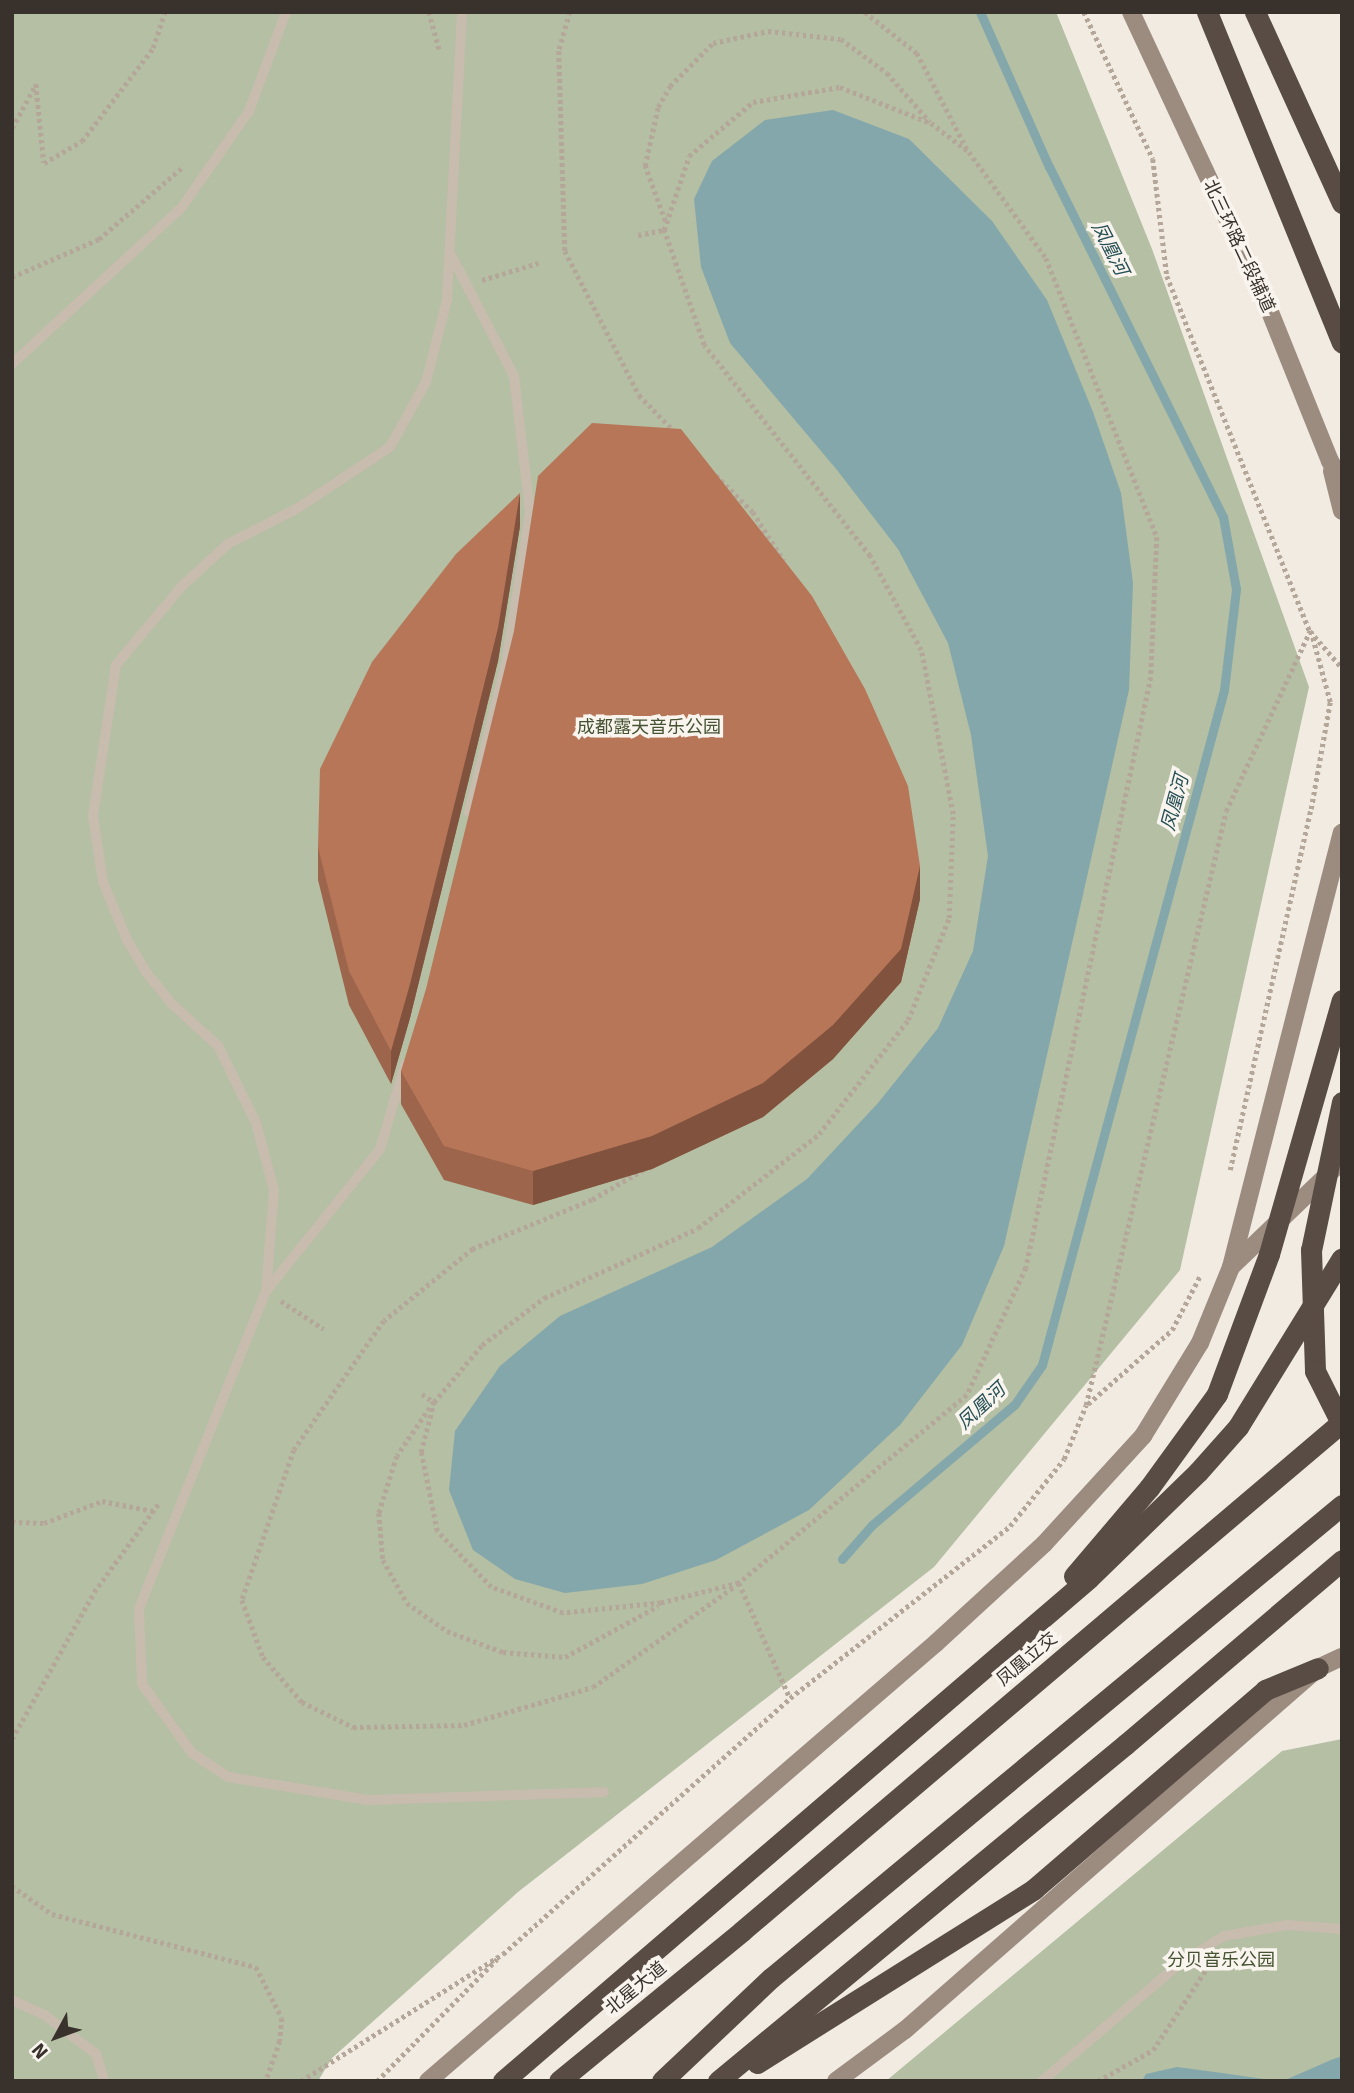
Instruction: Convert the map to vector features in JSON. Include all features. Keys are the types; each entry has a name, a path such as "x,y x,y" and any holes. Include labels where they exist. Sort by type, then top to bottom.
{"highway":[{"path":"1207,12 1342,342"},
{"path":"1255,12 1342,204"},
{"path":"1027,1631 1149,1488 1217,1394 1269,1254 1342,1000"},
{"path":"1342,1102 1311,1250 1315,1371 1342,1424"},
{"path":"503,2081 1089,1578 1198,1472 1238,1427 1342,1258"},
{"name":"凤凰立交","path":"742,1931 1342,1424"},
{"path":"662,2081 771,1978 1342,1505"},
{"path":"718,2081 1126,1744 1342,1560"},
{"path":"729,2081 1034,1889 1265,1690 1318,1668"},
{"name":"北星大道","path":"559,2081 742,1931"}],"street":[{"name":"北三环路二段辅道","path":"1131,12 1264,297 1330,461 1342,482"},
{"path":"1330,461 1342,511"},
{"path":"428,2081 936,1643 1044,1544 1143,1436 1200,1343 1231,1267 1342,834"},
{"path":"1231,1267 1342,1161"},
{"path":"836,2081 905,2029 1318,1668 1342,1657"}],"lane":[{"path":"12,364 182,207 249,111 286,12"},
{"path":"266,1292 274,1190 256,1123 218,1046 172,1004 146,972 127,940 103,882 93,816 116,666 182,586 228,544 298,508 390,447 426,382 447,300 462,12"},
{"path":"450,254 513,376 530,512 506,663 467,822"},
{"path":"407,1059 380,1149 266,1292 139,1609 142,1684 192,1753 228,1777 368,1800 604,1792"},
{"path":"1042,2081 1179,1964 1224,1936 1287,1925 1342,1929"},
{"path":"12,2000 46,2016 96,2054 104,2081"}],"path":[{"path":"12,128 36,84 44,163 82,141 153,48 165,12"},
{"path":"570,12 559,51 565,251 639,395 677,434"},
{"path":"650,1167 593,1200 473,1249 384,1321 294,1450 242,1600 263,1657 302,1702 353,1727 464,1725 593,1687 739,1583 967,1395 1026,1268 1151,677 1157,537 1046,258 969,152 917,53 865,12"},
{"path":"1084,12 1153,159 1167,276 1310,631 1330,702 1307,826 1228,1178"},
{"path":"665,222 645,166 658,107 670,86 713,43 768,31 841,39 887,73 930,123 969,152"},
{"path":"661,1604 565,1657 503,1652 447,1631 407,1603 383,1560 379,1513 397,1456 434,1402 482,1345 544,1298 698,1228 819,1134 908,1020 949,918 953,814 921,650 870,556 704,345 664,230 689,156 752,102 840,88 930,123"},
{"path":"12,276 99,239 189,162"},
{"path":"638,235 664,230"},
{"path":"466,284 538,263"},
{"path":"715,473 753,512 790,571"},
{"path":"1310,631 1342,668"},
{"path":"377,2081 503,1954 790,1698 1010,1526 1065,1459 1086,1405 1226,811 1310,631"},
{"path":"1086,1405 1172,1330 1203,1270"},
{"path":"266,1292 324,1329"},
{"path":"422,1394 434,1402"},
{"path":"434,1402 421,1452 437,1531 491,1587 563,1613 661,1604 739,1583"},
{"path":"12,1522 44,1523 102,1501 153,1511"},
{"path":"12,1739 94,1592 160,1501"},
{"path":"739,1583 790,1698"},
{"path":"12,1886 52,1914 256,1967 282,2018 280,2041 265,2081"},
{"path":"301,2081 503,1954"},
{"path":"1098,2081 1153,2050 1209,1964"}],"green space":[{"name":"成都露天音乐公园","path":"12,12 1056,12 1152,249 1309,687 1180,1270 934,1567 518,1892 332,2058 318,2081 12,2081"},
{"name":"分贝音乐公园","path":"1342,1739 1342,2081 886,2081 1282,1751"}],"water":[{"path":"833,110 909,139 992,221 1047,300 1093,412 1121,493 1133,583 1129,690 1004,1246 962,1345 900,1425 809,1510 716,1560 642,1584 565,1593 515,1579 473,1550 449,1490 455,1431 500,1366 560,1316 712,1247 807,1179 878,1103 938,1028 973,951 988,856 971,735 948,643 898,549 837,470 730,343 701,267 694,199 712,161 765,120"},
{"path":"1342,2056 1342,2081 1283,2081 1331,2060"},
{"path":"1177,2067 1277,2081 1142,2081 1146,2074"}],"building":[{"path":"592,423 681,429 812,596 865,689 908,786 920,866 901,949 833,1025 763,1083 652,1136 533,1171 444,1146 401,1071 426,989 514,631 538,476"},
{"path":"520,493 498,628 391,1051 349,971 318,847 320,769 372,662 456,554"}],"waterway":[{"name":"凤凰河","path":"842,1559 872,1525 1015,1404 1042,1365 1224,690 1236,589 1223,517 1049,167 980,12"}]}
